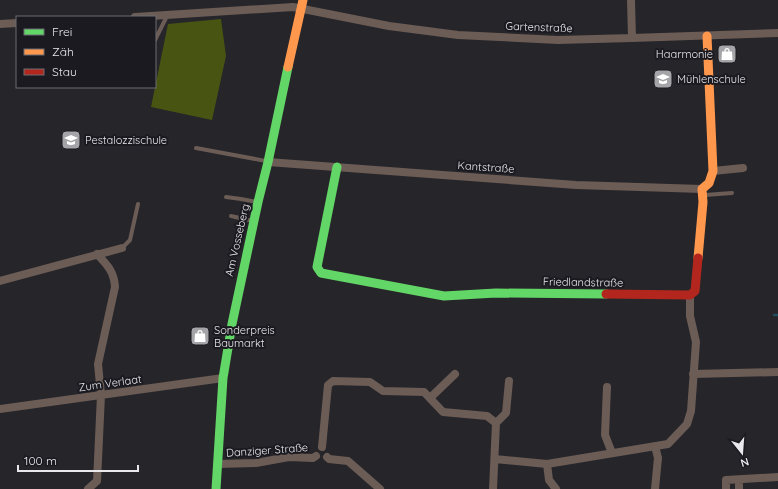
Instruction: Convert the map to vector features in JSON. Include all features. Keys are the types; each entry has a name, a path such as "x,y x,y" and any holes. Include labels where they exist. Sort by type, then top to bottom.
{"street":[{"path":"632,0 632,38"},
{"name":"Gartenstraße","path":"154,16 293,7 302,4 389,26 458,35 558,40 778,33"},
{"name":"Am Vosseberg","path":"216,489 223,378 232,324 302,4"},
{"path":"0,24 16,23"},
{"path":"495,459 547,464 668,444 688,424 691,411 696,342 690,316 690,295 695,291 703,202 702,192 709,183 713,171 707,36"},
{"name":"Kantstraße","path":"268,162 576,185 702,192"},
{"name":"Friedlandstraße","path":"337,167 317,267 321,273 444,296 496,293 690,295"},
{"path":"713,171 743,168"},
{"path":"0,280 122,248"},
{"path":"88,489 97,482 101,396 98,364 115,287 115,278 97,254"},
{"path":"694,374 778,372"},
{"path":"430,398 455,374"},
{"name":"Zum Verlaat","path":"0,409 223,378"},
{"path":"322,447 328,385 333,381 370,382 383,391 424,392 442,412 487,416 496,423"},
{"path":"493,489 496,423 506,413 509,381"},
{"path":"607,387 605,436 612,453"},
{"path":"655,446 658,458 655,489"},
{"path":"322,447 316,452 316,456 318,458 325,459 327,457 329,459 348,461 380,489"},
{"path":"322,447 327,451 327,457"},
{"name":"Danziger Straße","path":"218,464 256,463 289,457 313,458 316,456"},
{"path":"547,464 549,480 556,489"},
{"path":"726,489 726,480 778,477"},
{"path":"738,489 739,480"}],"lane":[{"path":"156,38 168,15"},
{"path":"196,148 268,162"},
{"path":"702,192 732,193"},
{"path":"226,197 258,202"},
{"path":"122,248 130,240 138,204"},
{"path":"231,216 254,221"}],"green space":[{"path":"221,19 226,56 212,120 151,107 168,24"}],"traffic: fast":[{"path":"216,489 223,378 232,324 288,67"},
{"path":"337,167 317,267 321,273 444,296 496,293 606,294"}],"traffic: slow":[{"path":"288,67 303,0"},
{"path":"698,258 703,202 702,189 709,183 713,171 707,36"}],"traffic: jam":[{"path":"606,294 690,295 695,291 698,258"}],"place":[{"name":"Haarmonie","path":"727,54"},
{"name":"Mühlenschule","path":"663,79"},
{"name":"Pestalozzischule","path":"71,140"},
{"name":"Sonderpreis Baumarkt","path":"200,336"}]}
